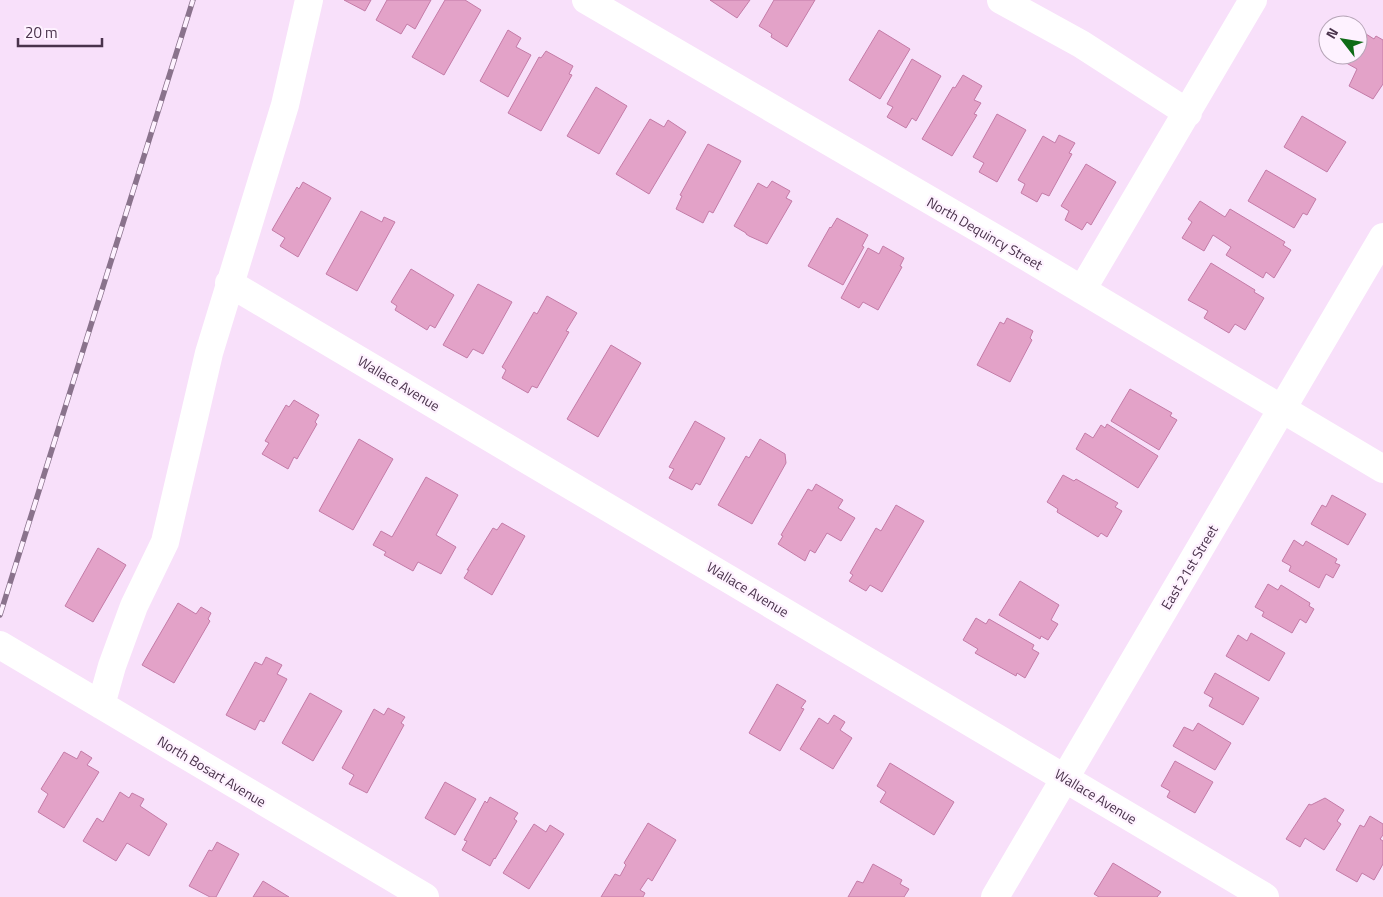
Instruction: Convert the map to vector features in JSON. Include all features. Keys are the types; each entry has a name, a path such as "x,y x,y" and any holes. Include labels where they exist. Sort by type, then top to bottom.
{"street":[{"path":"100,705 134,606 164,542 209,353 285,105 309,0"},
{"name":"North Dequincy Street","path":"586,0 1383,468"},
{"path":"1001,0 1080,44 1188,113"},
{"path":"1082,290 1253,0"},
{"name":"East 21st Street","path":"995,897 1383,238"},
{"name":"Wallace Avenue","path":"230,283 1265,897"},
{"name":"North Bosart Avenue","path":"0,645 425,897"}],"building":[{"path":"344,0 371,0 365,11"},
{"path":"387,0 431,0 415,29 407,24 401,34 376,20"},
{"path":"445,0 465,0 481,10 444,75 412,57"},
{"path":"710,0 750,0 737,18"},
{"path":"774,0 815,0 787,47 771,37 772,34 759,26"},
{"path":"508,30 521,38 516,47 531,55 508,97 480,81"},
{"path":"879,30 910,49 880,99 849,80"},
{"path":"1368,35 1374,39 1376,36 1383,40 1383,84 1373,99 1349,86 1357,69 1350,65 1368,65"},
{"path":"546,51 573,66 569,74 572,75 541,131 508,113 539,57 541,58"},
{"path":"912,59 941,76 916,121 912,118 906,128 887,117 893,107 887,104"},
{"path":"963,75 982,86 974,100 981,103 974,114 977,115 952,156 922,139 953,87 955,88"},
{"path":"596,87 627,106 599,154 567,136"},
{"path":"997,114 1026,130 997,182 979,172 984,163 973,157"},
{"path":"1302,116 1346,142 1327,172 1284,147"},
{"path":"650,119 664,127 668,120 686,132 649,194 616,174"},
{"path":"1059,135 1075,143 1069,153 1072,154 1049,196 1042,193 1037,202 1021,193 1025,184 1018,180 1043,136 1055,143"},
{"path":"708,144 741,161 713,213 709,211 703,223 676,209 682,196 680,195"},
{"path":"1086,164 1116,182 1091,225 1087,222 1082,230 1065,220 1069,211 1061,206"},
{"path":"1266,170 1316,199 1307,215 1303,213 1294,228 1248,201"},
{"path":"772,181 790,191 786,198 792,201 767,244 749,236 734,226 758,183 767,188"},
{"path":"303,182 331,198 298,257 280,246 285,238 272,230 297,187 299,189"},
{"path":"1200,201 1225,217 1230,209 1285,242 1283,245 1291,250 1274,278 1266,272 1263,278 1226,255 1231,247 1213,235 1204,251 1182,238 1192,222 1188,219"},
{"path":"361,211 382,222 384,217 395,222 357,291 326,274"},
{"path":"837,218 868,235 862,246 864,247 843,285 808,266"},
{"path":"883,246 904,258 900,266 902,267 878,310 863,302 859,308 841,298 868,248 879,254"},
{"path":"1211,263 1255,290 1254,292 1264,298 1245,330 1235,324 1229,333 1204,318 1208,311 1188,300"},
{"path":"411,269 454,295 435,328 430,325 427,330 395,310 397,306 391,302"},
{"path":"478,284 512,302 483,354 473,349 467,358 443,345"},
{"path":"547,296 577,313 566,331 569,332 537,388 532,386 528,393 502,378 506,370 502,367 534,312 537,314"},
{"path":"1007,318 1033,331 1030,338 1032,340 1010,382 977,365 1000,322 1004,324"},
{"path":"611,345 641,363 598,437 567,419"},
{"path":"1130,389 1172,413 1170,416 1177,420 1159,450 1111,421"},
{"path":"294,400 319,415 315,422 317,424 297,459 294,457 288,469 262,454 269,443 265,441 286,405 289,407"},
{"path":"695,421 725,438 700,485 696,483 692,490 669,478 674,469 669,467"},
{"path":"1107,424 1158,456 1138,488 1076,449 1085,433 1093,438 1101,425 1105,428"},
{"path":"359,439 393,459 353,530 319,511"},
{"path":"760,439 785,454 786,463 752,524 718,505 746,456 749,458"},
{"path":"1063,475 1074,481 1076,479 1118,503 1115,507 1122,511 1107,537 1101,533 1098,537 1057,512 1058,509 1047,502"},
{"path":"426,477 458,495 436,535 456,547 441,574 418,562 413,571 384,555 386,552 373,545 381,531 392,537"},
{"path":"816,484 843,500 838,508 855,518 841,541 827,533 815,553 810,550 805,561 778,544 783,536 781,535 808,489 812,491"},
{"path":"1332,495 1366,514 1348,545 1311,524 1322,505 1326,507"},
{"path":"896,505 924,521 882,592 870,585 866,591 849,581 853,575 850,573 876,528 881,531"},
{"path":"502,523 525,536 492,595 464,578 493,528 497,530"},
{"path":"1294,540 1303,546 1306,541 1337,559 1335,563 1340,565 1333,578 1326,574 1319,588 1289,571 1291,566 1282,561"},
{"path":"98,548 126,565 93,622 65,606"},
{"path":"1020,581 1059,605 1051,620 1058,624 1048,640 1041,636 1040,639 999,615"},
{"path":"1268,584 1278,590 1281,585 1310,603 1309,606 1314,609 1306,623 1300,619 1292,633 1262,616 1264,612 1255,607"},
{"path":"178,603 196,614 201,607 211,613 208,619 210,621 174,683 142,665"},
{"path":"976,618 986,624 989,619 1034,645 1032,649 1039,653 1025,678 1017,673 1016,676 975,653 978,649 963,640"},
{"path":"1251,633 1285,653 1269,681 1226,656 1238,635 1247,641"},
{"path":"266,657 282,665 277,674 287,679 264,722 260,720 255,730 226,715 255,662 262,665"},
{"path":"1215,673 1259,698 1243,725 1209,706 1213,698 1204,693"},
{"path":"777,684 806,701 801,708 804,709 780,751 749,733"},
{"path":"310,693 342,711 313,761 282,743"},
{"path":"388,708 405,717 401,723 404,725 367,793 349,784 354,775 342,768 374,709 384,715"},
{"path":"834,715 845,722 840,730 852,738 833,769 800,749 819,718 828,724"},
{"path":"1198,723 1231,743 1215,770 1173,746 1184,727 1193,731"},
{"path":"81,751 92,758 87,765 99,772 64,828 38,812 48,794 41,789 64,752 77,759"},
{"path":"1175,761 1213,782 1195,813 1167,797 1170,791 1161,786"},
{"path":"890,763 954,802 934,835 880,802 886,792 877,786"},
{"path":"445,782 476,799 455,835 425,818"},
{"path":"120,792 129,798 132,793 144,799 140,806 167,824 149,856 127,843 116,861 83,841 97,818 103,822"},
{"path":"490,797 518,813 514,819 517,821 490,866 462,850 467,841 464,840 485,801 487,803"},
{"path":"1325,798 1344,810 1337,821 1341,824 1324,850 1305,838 1300,847 1286,839 1309,804 1311,805"},
{"path":"1370,816 1383,824 1383,835 1380,839 1383,841 1383,864 1374,880 1362,873 1357,882 1336,870 1360,825 1364,827"},
{"path":"648,823 676,840 652,881 648,878 640,890 645,893 643,897 601,897 615,874 620,876 626,865 624,863"},
{"path":"534,824 546,832 550,825 564,834 529,889 503,873"},
{"path":"217,842 239,854 216,897 210,897 189,886 209,850 212,851"},
{"path":"1113,863 1161,892 1157,897 1099,897 1094,894"},
{"path":"873,864 902,880 900,884 909,889 904,897 848,897 857,881 863,883"},
{"path":"263,881 289,897 253,897"}],"railway":[{"path":"0,615 193,0"}]}
